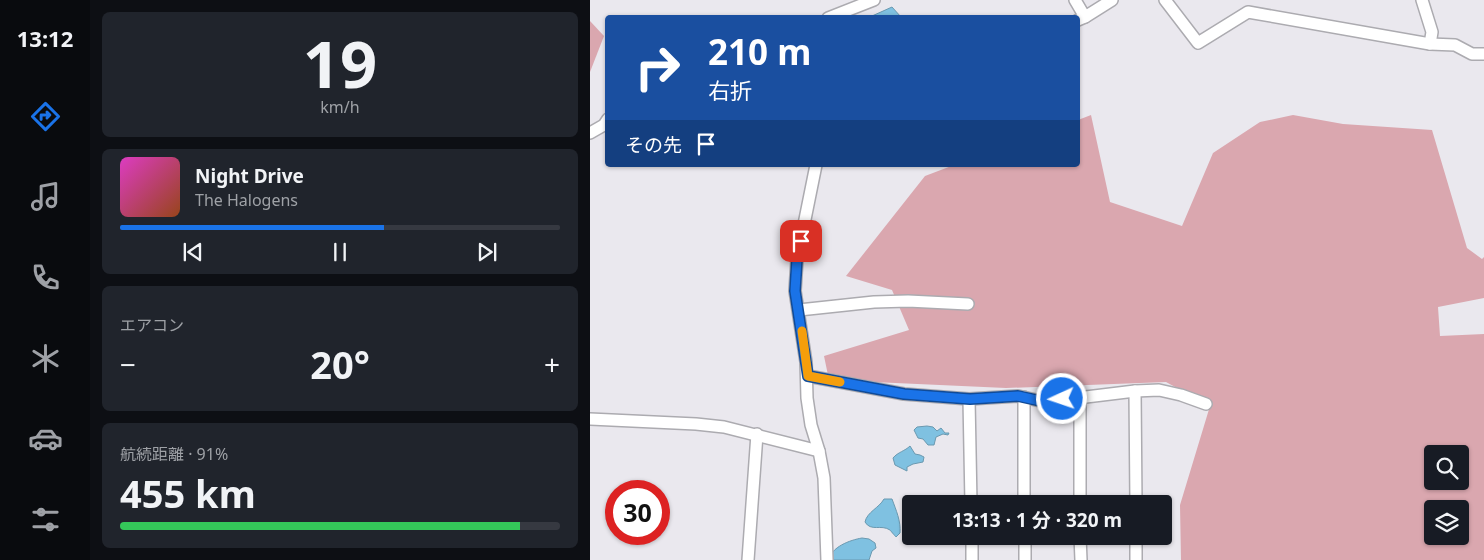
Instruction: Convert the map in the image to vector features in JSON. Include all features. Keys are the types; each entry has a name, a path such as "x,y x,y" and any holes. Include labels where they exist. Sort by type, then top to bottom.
{"street":[{"path":"836,15 874,0"},
{"path":"1075,0 1080,15"},
{"path":"1081,19 1112,0"},
{"path":"1165,0 1198,43 1248,12 1430,44 1455,45 1472,54 1484,54"},
{"path":"1422,0 1432,32 1430,44"},
{"path":"590,133 605,124"},
{"path":"816,167 797,259 795,291 808,376 806,398 824,478 827,560"},
{"path":"799,310 874,302 908,301 968,304"},
{"path":"808,376 904,394 970,399 1018,396 1045,402 1080,396 1159,390 1206,404"},
{"path":"1135,391 1136,495"},
{"path":"1080,396 1080,495"},
{"path":"1024,398 1024,495"},
{"path":"970,399 971,495"},
{"path":"590,419 696,424 757,434 819,451"},
{"path":"748,560 757,434"},
{"path":"972,545 972,560"},
{"path":"1025,545 1025,560"},
{"path":"1080,545 1080,560"},
{"path":"1136,545 1136,560"}],"shaded area":[{"path":"590,21 604,36 590,72"},
{"path":"1091,115 1110,202 1182,226 1213,153 1260,122 1293,115 1343,124 1432,130 1467,248 1482,259 1484,257 1484,298 1438,307 1440,336 1484,334 1484,560 1181,560 1180,505 1210,406 1166,382 1006,388 829,380 824,356 909,330 892,290 846,276 925,176 949,167 1080,167 1080,119"}],"water":[{"path":"892,7 899,15 874,15"},
{"path":"917,427 933,427 937,431 941,428 945,433 949,433 948,435 943,434 936,437 934,445 928,445 923,439 918,438 914,430"},
{"path":"910,446 915,454 924,457 923,462 907,467 907,471 895,465 893,458"},
{"path":"884,499 892,499 897,511 900,533 896,537 887,528 870,527 865,522 868,515"},
{"path":"869,539 875,543 876,548 872,551 869,560 829,560 830,555 837,548 852,540"}],"slow traffic":[{"path":"802,331 808,376 840,382"}],"route":[{"path":"801,241 797,259 795,291 808,376 904,394 970,399 1018,396 1045,402 1062,399"}]}
